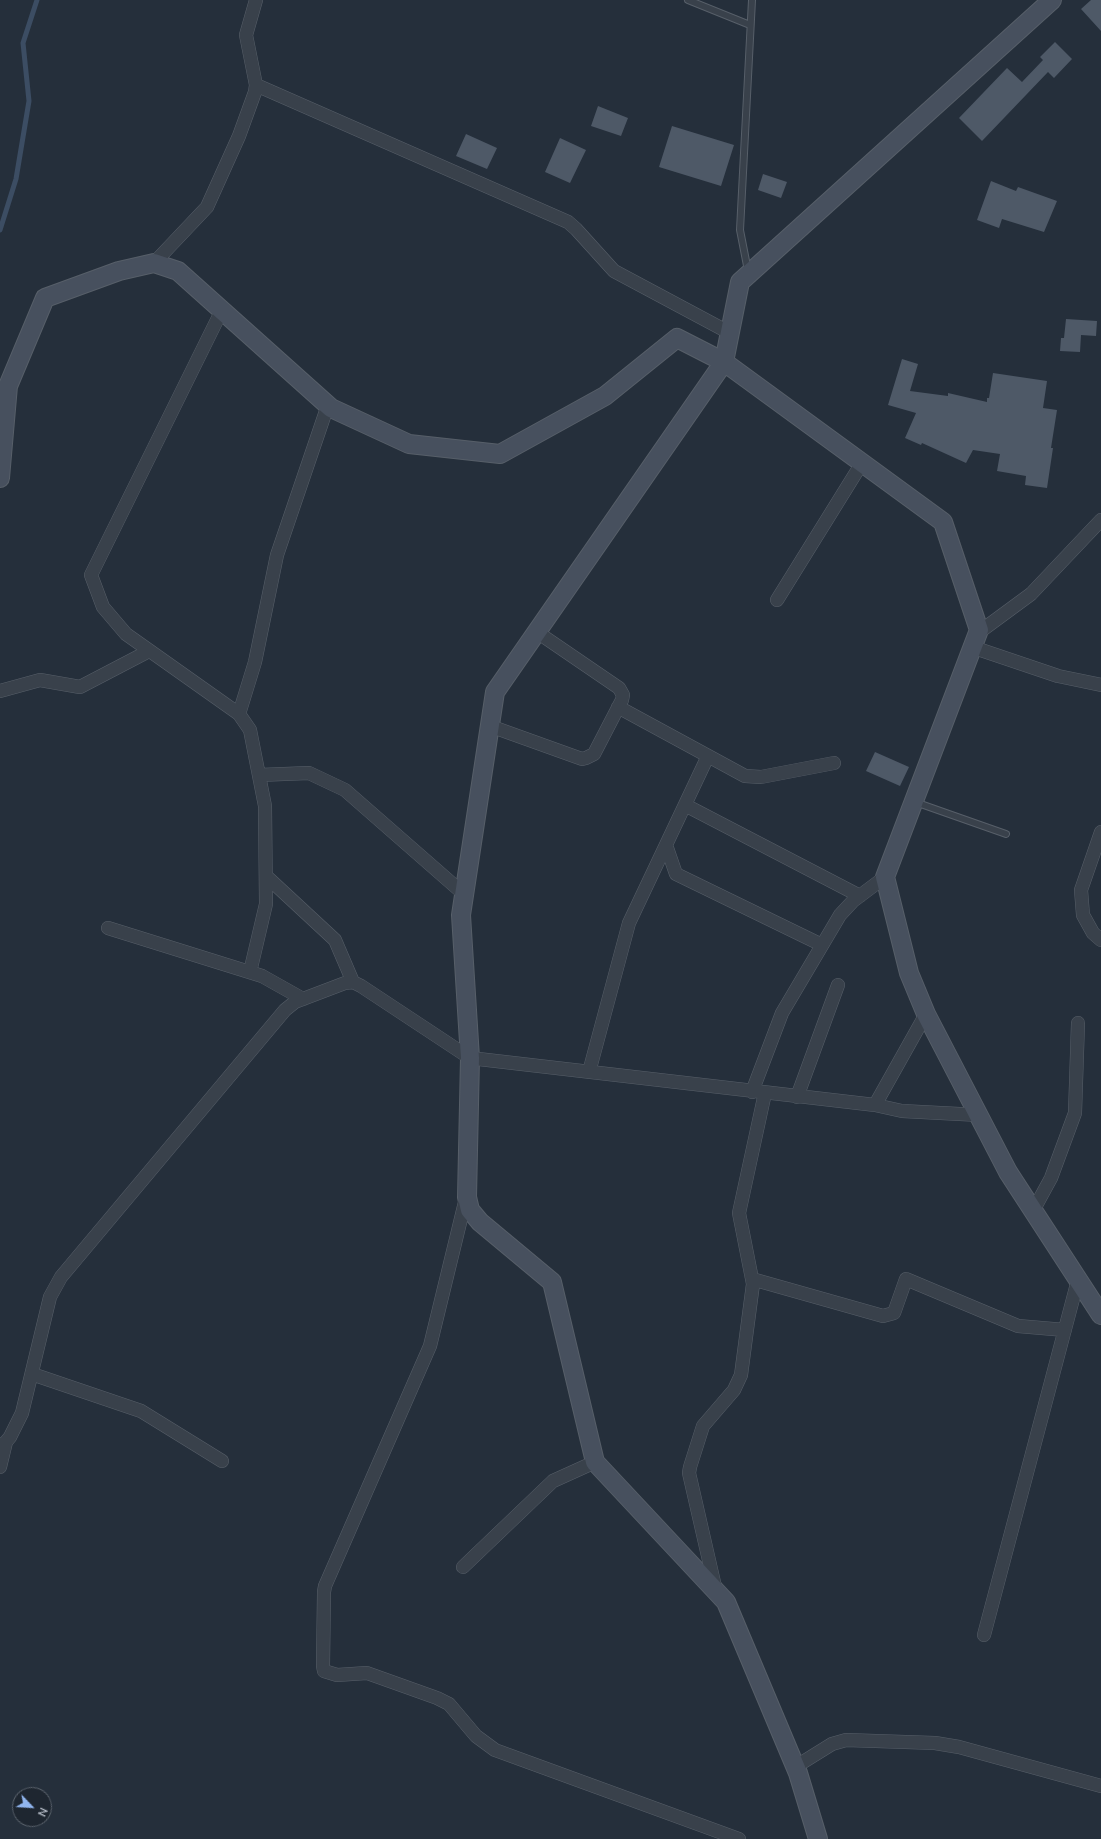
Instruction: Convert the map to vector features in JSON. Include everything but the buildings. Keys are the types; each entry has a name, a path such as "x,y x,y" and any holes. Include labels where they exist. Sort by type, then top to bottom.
{"street":[{"path":"154,263 207,207 240,136 256,85 246,35 256,0"},
{"path":"738,1839 495,1750 476,1736 450,1704 437,1698 367,1673 337,1675 324,1672 324,1592 430,1346 467,1197 470,1058 461,915 496,692 724,362 740,282 1052,0"},
{"path":"256,85 568,222 614,271 730,333"},
{"path":"0,478 8,386 46,298 119,271 154,263 178,271 328,405 409,444 500,454 605,396 677,338 724,362 943,522 979,630 885,877 860,896 840,915 822,945 782,1013 758,1092 739,1213 752,1279 741,1375 738,1383 703,1426 689,1473 716,1592"},
{"path":"222,310 91,575 102,607 126,634 238,714 250,730 265,806 266,876 265,911 250,972"},
{"path":"238,714 255,662 276,555 328,405"},
{"path":"777,600 862,463"},
{"path":"975,640 1031,594 1101,520"},
{"path":"490,726 582,759 594,754 618,707 623,695 619,688 537,632"},
{"path":"975,640 1058,676 1101,685"},
{"path":"0,691 40,680 80,687 149,651"},
{"path":"618,707 745,776 753,778 834,763"},
{"path":"589,1072 629,923 708,756"},
{"path":"259,775 309,774 345,790 465,895"},
{"path":"685,805 860,896"},
{"path":"1101,832 1081,890 1083,915 1093,933 1101,940"},
{"path":"666,845 676,874 822,945"},
{"path":"266,876 335,940 353,982"},
{"path":"885,877 909,973 926,1014 1008,1172 1101,1315"},
{"path":"108,928 250,972 268,979 303,999"},
{"path":"0,1467 3,1444 22,1413 50,1297 61,1277 285,1010 303,999 345,983 353,982 361,986 470,1058 875,1106 902,1111 979,1115"},
{"path":"797,1097 838,985"},
{"path":"875,1106 926,1014"},
{"path":"1033,1210 1052,1178 1075,1114 1078,1023"},
{"path":"467,1197 470,1210 480,1222 552,1282 595,1462 726,1602 795,1767 818,1839"},
{"path":"752,1279 882,1316 894,1313 906,1279 1018,1326 1065,1330"},
{"path":"984,1635 1078,1280"},
{"path":"32,1374 141,1411 222,1461"},
{"path":"463,1567 553,1481 595,1462"},
{"path":"795,1767 832,1744 846,1740 935,1743 958,1747 1101,1786"}],"lane":[{"path":"688,0 750,25"},
{"path":"748,274 740,230 752,0"},
{"path":"914,802 1006,834"}],"waterway":[{"path":"0,230 16,179 29,101 23,43 37,0"}]}
